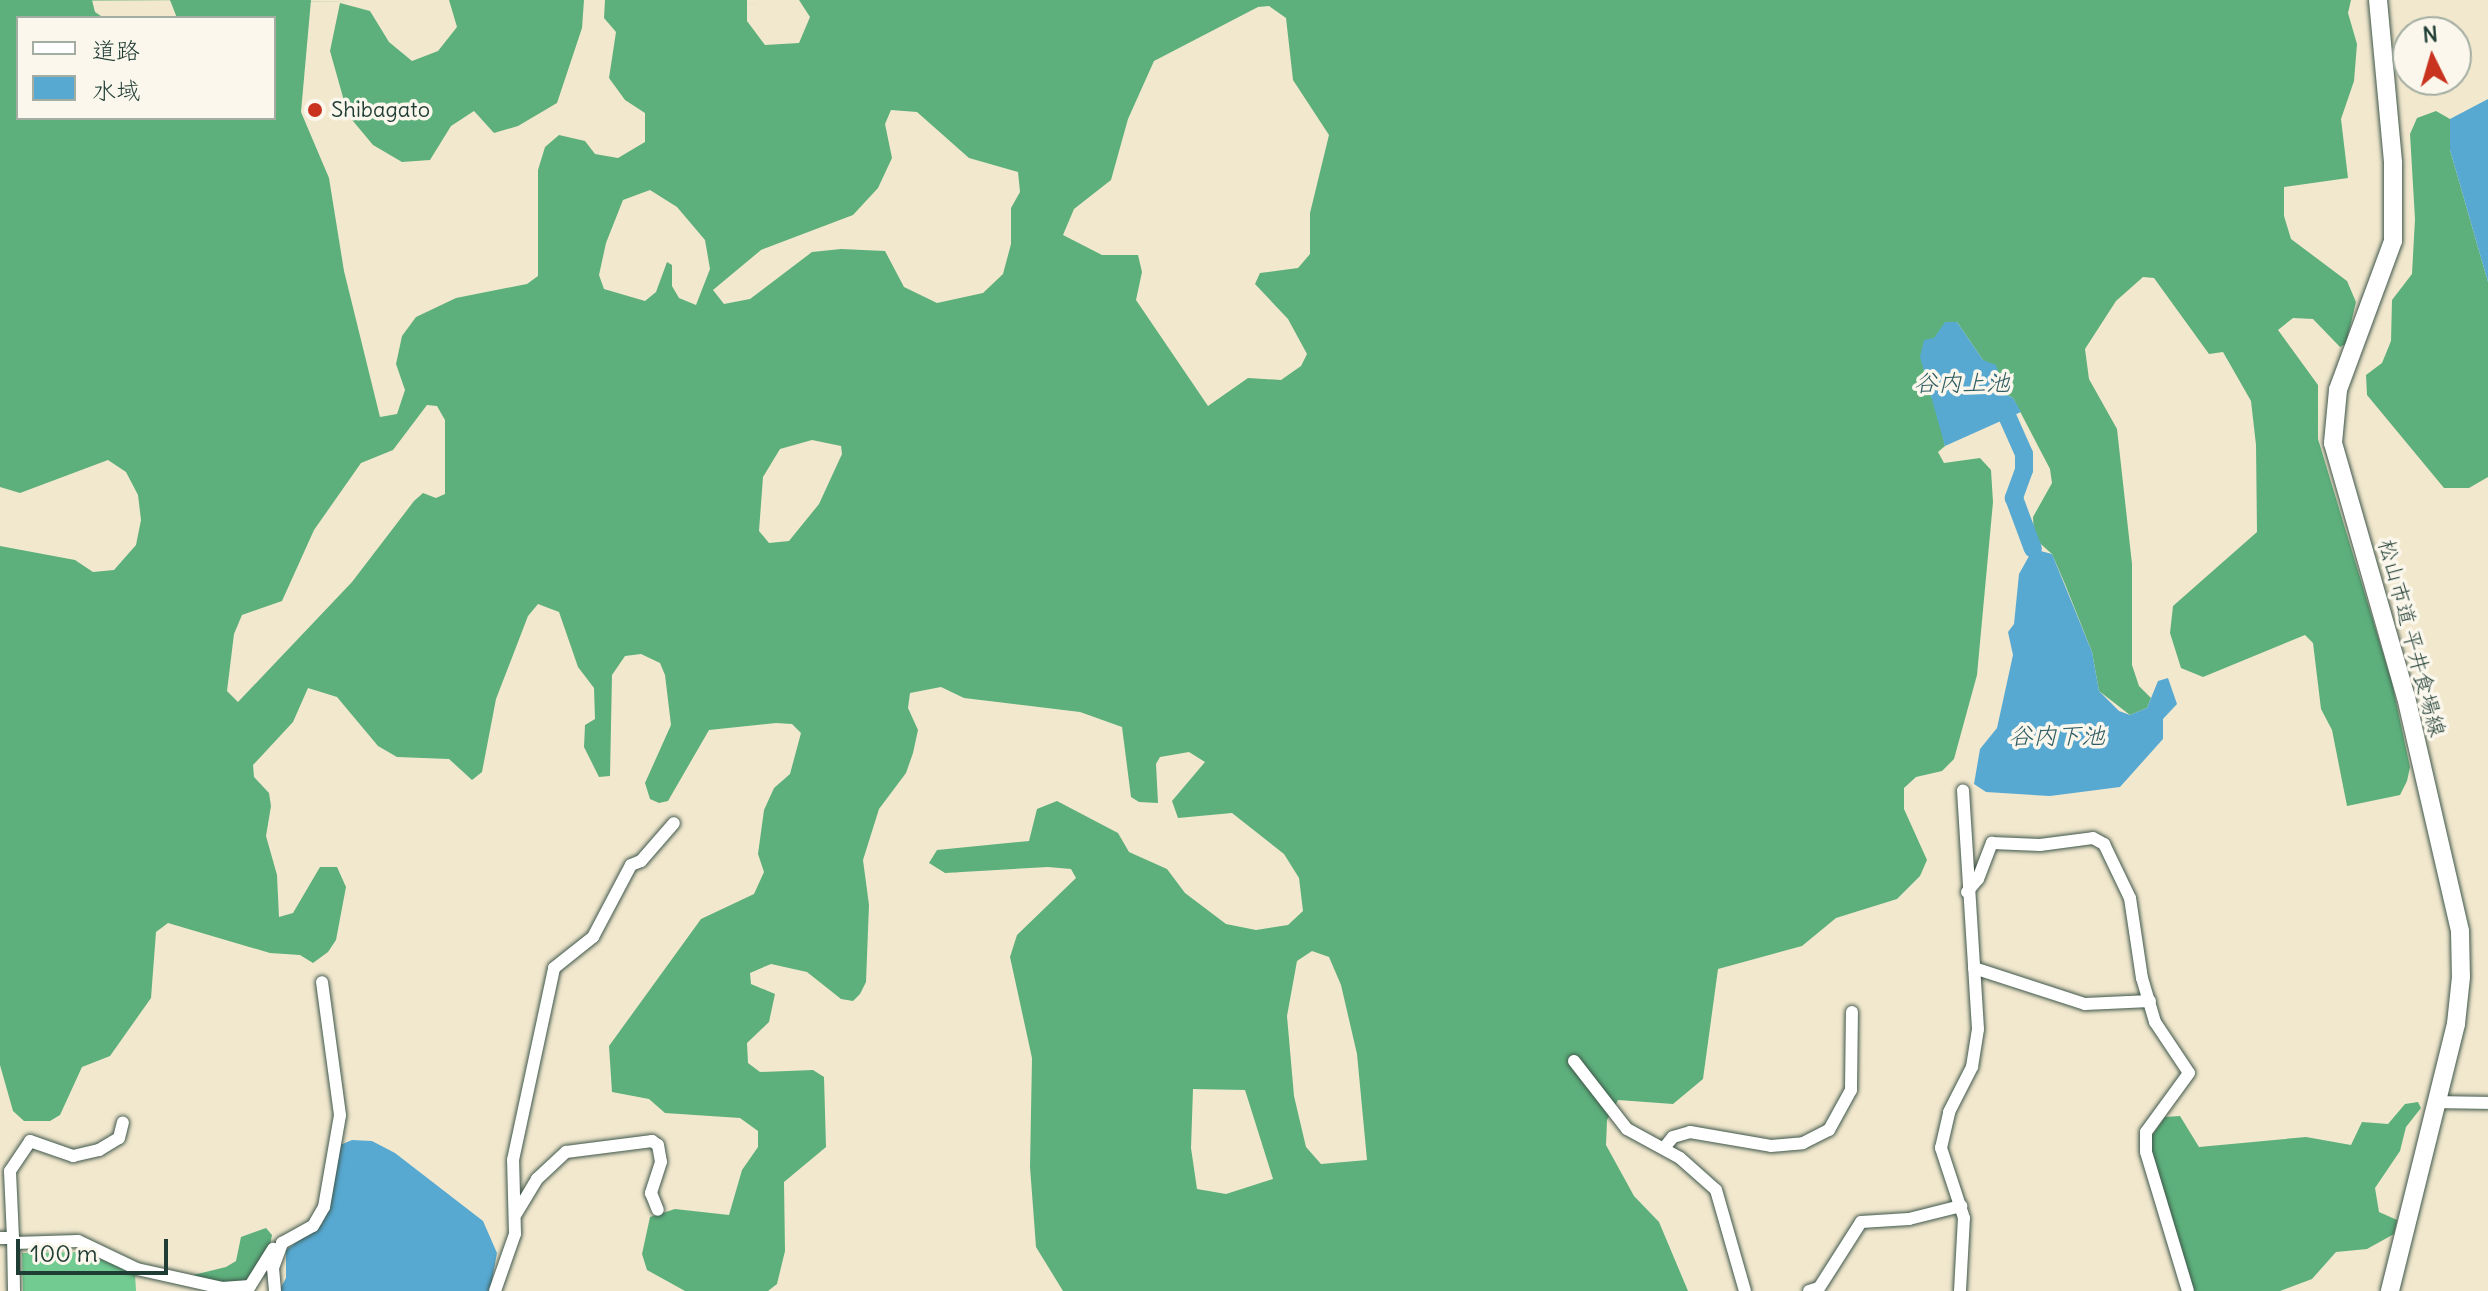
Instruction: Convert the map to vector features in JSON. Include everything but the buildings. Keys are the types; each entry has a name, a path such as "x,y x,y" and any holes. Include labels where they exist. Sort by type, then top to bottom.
{"street":[{"name":"松山市道 平井食場線","path":"2378,0 2393,163 2393,241 2338,390 2333,443 2398,668 2460,931 2460,1001 2390,1291"},
{"path":"1960,1291 1965,1232 1961,1206 1945,1170 1942,1137 1977,1045 1963,790"},
{"path":"495,1291 511,1253 516,1214 513,1160 554,968 593,937 631,865 641,861 674,823"},
{"path":"1967,892 1992,843 2040,845 2100,839 2130,898 2159,1032 2189,1073 2146,1132 2146,1152 2188,1291"},
{"path":"1974,968 2085,1004 2150,1001"},
{"path":"9,1240 78,1241 137,1269 222,1288 252,1288 282,1243 313,1226 324,1207 340,1115 322,982"},
{"path":"1664,1148 1673,1137 1690,1132 1771,1146 1803,1143 1829,1130 1851,1090 1852,1012"},
{"path":"1574,1061 1627,1129 1664,1148 1716,1190 1745,1291"},
{"path":"2437,1102 2488,1103"},
{"path":"0,1187 30,1141 73,1156 119,1138 123,1122"},
{"path":"516,1214 537,1179 566,1152 652,1141 658,1145 661,1162 651,1193 658,1210"},
{"path":"10,1171 9,1240 14,1291"},
{"path":"1809,1291 1819,1288 1861,1222 1909,1219 1961,1206"},
{"path":"275,1291 273,1268 282,1243"}],"green space":[{"path":"0,0 92,0 95,12 101,16 16,16 16,120 276,120 276,16 176,16 170,0 311,0 301,112 329,178 344,271 380,417 397,414 405,390 396,364 402,336 416,317 456,298 527,284 538,276 538,170 545,147 559,135 585,141 595,154 618,158 645,142 645,113 625,100 609,78 616,32 604,18 605,0 747,0 747,21 765,45 799,43 810,17 799,0 2351,0 2348,13 2357,44 2354,81 2341,119 2348,178 2284,187 2284,216 2291,239 2347,281 2356,302 2346,344 2340,347 2313,319 2293,318 2278,330 2318,385 2318,439 2392,683 2410,767 2400,795 2347,806 2332,730 2321,709 2313,643 2305,635 2203,677 2181,668 2170,633 2173,606 2257,532 2256,445 2251,401 2223,352 2209,354 2154,278 2143,277 2116,301 2085,349 2089,379 2117,429 2132,564 2132,665 2139,686 2151,698 2147,708 2130,715 2099,691 2092,652 2065,584 2052,554 2034,538 2033,517 2052,483 2050,469 2013,398 1995,389 1983,360 1957,322 1922,376 1939,414 1945,446 1938,452 1944,463 1980,458 1991,470 1993,502 1977,675 1954,759 1942,771 1916,777 1904,788 1904,809 1927,860 1920,876 1897,899 1836,918 1802,946 1718,969 1703,1079 1673,1104 1618,1100 1607,1120 1606,1145 1634,1196 1659,1222 1688,1291 1063,1291 1036,1247 1030,1167 1032,1058 1010,957 1017,935 1076,878 1071,869 1048,867 945,873 929,863 937,850 1029,841 1037,809 1057,801 1118,833 1129,852 1167,869 1185,893 1226,924 1256,930 1288,925 1303,911 1299,878 1284,854 1232,813 1178,818 1172,801 1205,762 1189,752 1160,757 1156,764 1158,803 1139,802 1131,797 1122,727 1080,712 964,698 941,687 910,693 908,708 918,730 913,753 906,773 879,809 863,860 869,905 866,982 860,994 853,1001 841,999 807,972 771,964 750,973 751,984 775,994 769,1022 747,1043 748,1063 760,1072 813,1070 824,1077 826,1147 784,1182 785,1251 777,1284 768,1291 685,1291 647,1270 642,1254 650,1217 675,1209 729,1215 742,1170 758,1147 758,1131 740,1118 665,1113 649,1099 612,1092 609,1046 701,919 754,894 764,872 758,854 764,810 774,788 790,774 801,733 792,724 776,723 709,730 668,801 659,803 650,799 645,783 671,725 665,675 660,663 641,654 625,656 612,675 610,776 599,777 584,747 585,725 595,719 594,688 578,667 559,612 538,604 528,616 496,699 482,772 472,780 449,759 397,757 378,746 337,697 308,688 293,722 253,765 254,777 269,793 271,806 266,836 277,875 279,917 293,913 320,867 337,867 346,887 336,940 328,952 313,963 300,955 270,953 168,923 156,932 151,998 110,1056 82,1067 60,1115 50,1121 24,1121 13,1111 0,1065 0,546 75,560 93,572 114,570 136,545 141,520 138,495 126,472 108,460 20,493 0,487","holes":["1269,6 1286,18 1293,80 1329,135 1310,213 1310,254 1298,268 1260,273 1255,284 1288,319 1307,354 1301,366 1281,380 1248,378 1208,406 1136,300 1142,272 1138,255 1102,255 1063,235 1074,209 1111,180 1128,119 1154,61 1258,7","891,110 917,112 969,158 1018,172 1020,192 1011,208 1011,244 1003,274 983,293 937,303 904,287 885,251 841,249 812,252 750,299 724,304 713,290 761,250 853,215 878,188 892,158 885,124","650,190 677,207 705,240 710,269 696,305 679,298 672,286 672,265 667,262 656,292 645,301 604,289 599,275 606,243 623,200","427,405 437,406 445,420 445,494 436,498 423,493 414,501 352,582 238,702 227,691 234,634 242,615 282,601 314,530 361,463 393,450","812,440 841,446 842,454 819,504 789,541 769,543 759,531 763,477 780,449","1312,951 1329,957 1341,985 1357,1054 1367,1160 1321,1164 1306,1147 1294,1096 1287,1016 1297,961","1193,1089 1245,1090 1273,1179 1226,1194 1197,1189 1191,1148"]},
{"path":"449,0 584,0 582,28 557,103 518,126 494,133 474,111 451,126 430,160 402,162 373,145 348,115 330,51 340,3 370,11 389,42 412,61 438,51 457,27"},
{"path":"2436,111 2450,119 2450,150 2488,282 2488,477 2469,488 2444,488 2367,395 2366,375 2382,363 2391,341 2392,300 2412,274 2415,219 2410,134 2417,118"},
{"path":"2418,1102 2421,1108 2406,1127 2400,1151 2375,1188 2379,1212 2397,1220 2394,1234 2367,1249 2336,1252 2312,1279 2280,1291 2192,1291 2154,1171 2149,1140 2165,1117 2180,1116 2199,1147 2306,1137 2351,1145 2362,1122 2388,1124 2405,1104"},
{"path":"266,1228 272,1235 270,1245 249,1280 225,1284 185,1277 226,1267 236,1261 241,1237"},
{"path":"83,1252 135,1273 136,1291 23,1291 22,1253"}],"water":[{"path":"2488,99 2488,282 2450,150 2450,119"},
{"name":"谷内上池","path":"1945,322 1957,322 1983,360 1996,365 2000,378 1995,389 2013,398 2021,412 1945,446 1920,357 1924,340 1934,338"},
{"name":"谷内下池","path":"2033,549 2052,554 2092,652 2099,691 2119,711 2130,715 2147,708 2158,681 2168,678 2177,704 2163,719 2163,739 2120,787 2050,796 1986,792 1974,784 1980,749 1997,728 2013,655 2008,632 2014,624 2019,574"},
{"path":"352,1140 372,1141 395,1153 483,1221 497,1253 490,1291 279,1291 286,1278 286,1250 322,1224 340,1145"}],"waterway":[{"path":"2008,418 2024,454 2024,470 2014,498 2033,549"}],"place":[{"name":"Shibagato","path":"315,110"}]}
